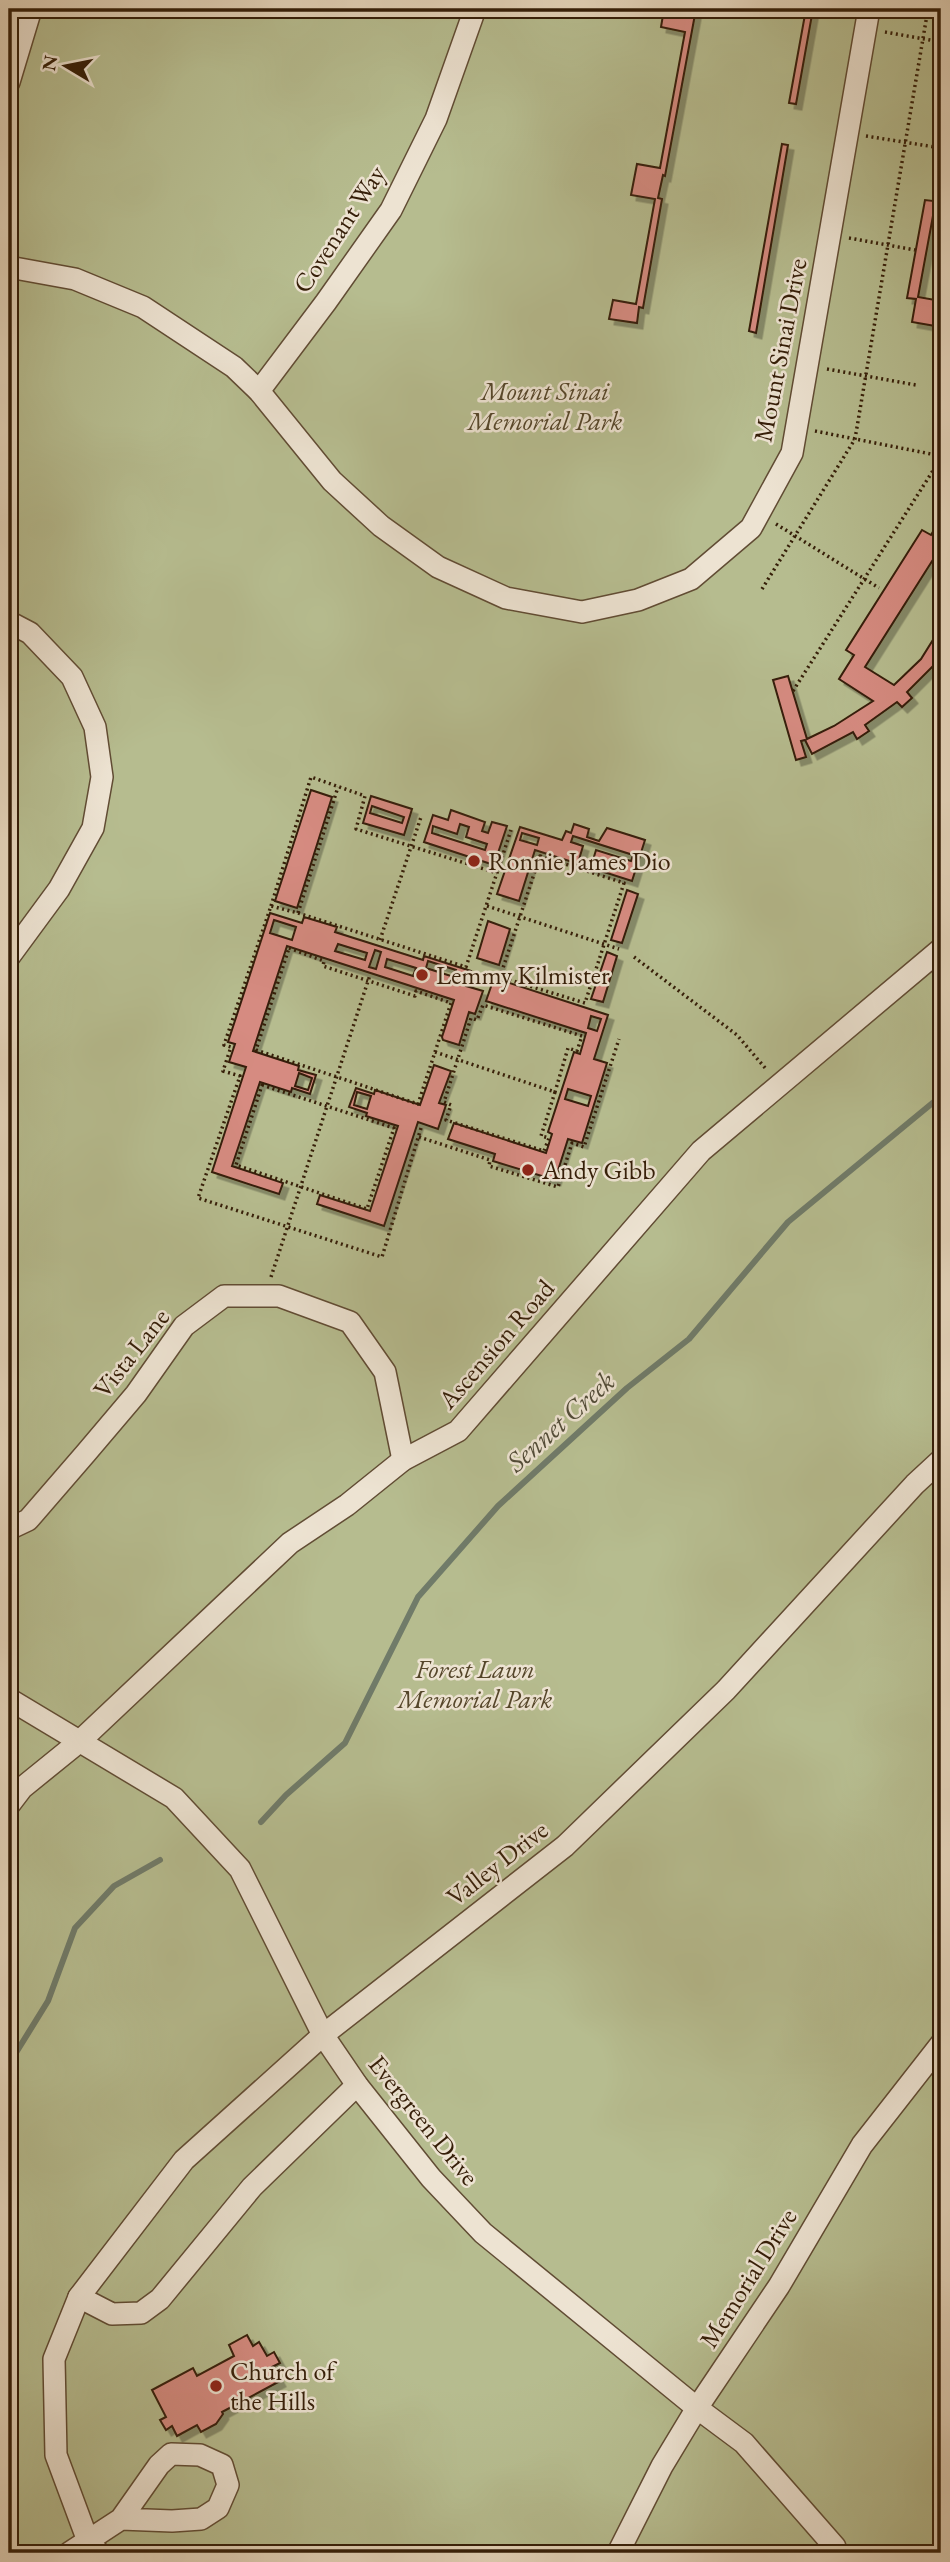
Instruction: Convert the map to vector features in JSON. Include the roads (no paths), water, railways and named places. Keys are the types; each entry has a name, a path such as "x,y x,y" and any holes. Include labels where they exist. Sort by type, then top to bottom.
{"lane":[{"path":"9,82 31,9"},
{"name":"Covenant Way","path":"259,391 390,210 436,119 475,9"},
{"name":"Mount Sinai Drive","path":"9,267 75,279 143,307 234,367 259,391 331,481 381,526 438,568 506,598 582,612 638,600 691,579 751,528 792,453 867,19"},
{"path":"9,622 30,633 72,677 95,727 102,777 93,828 59,889 9,957"},
{"name":"Ascension Road","path":"9,1805 22,1788 80,1741 290,1542 347,1505 403,1460 458,1432 701,1151 941,949"},
{"name":"Vista Lane","path":"9,1529 28,1520 78,1463 136,1394 184,1325 225,1296 279,1296 350,1322 385,1372 403,1460"},
{"name":"Valley Drive","path":"93,2547 56,2455 54,2359 79,2297 184,2160 323,2035 565,1846 726,1690 915,1484 941,1460"},
{"name":"Evergreen Drive","path":"9,1699 174,1798 240,1869 323,2035 357,2085 431,2178 483,2233 697,2408 744,2443 835,2547 836,2553"},
{"name":"Memorial Drive","path":"618,2553 662,2466 697,2408 779,2286 862,2145 941,2044"},
{"path":"79,2297 112,2314 141,2313 160,2299 252,2187 357,2085"},
{"path":"69,2553 93,2547 121,2519 159,2465 171,2454 200,2455 222,2465 228,2485 218,2508 201,2519 121,2519"}],"waterway":[{"name":"Sennet Creek","path":"261,1822 286,1795 345,1743 418,1597 498,1506 627,1388 689,1339 788,1222 941,1096"},
{"name":"Sennet Creek","path":"9,2064 48,2001 75,1928 114,1886 160,1860"}],"place":[{"name":"Ronnie James Dio","path":"474,861"},
{"name":"Lemmy Kilmister","path":"422,975"},
{"name":"Andy Gibb","path":"528,1170"},
{"name":"Church of the Hills","path":"216,2386"}],"park label":[{"name":"Mount Sinai Memorial Park","path":"545,406"},
{"name":"Forest Lawn Memorial Park","path":"475,1684"}]}
